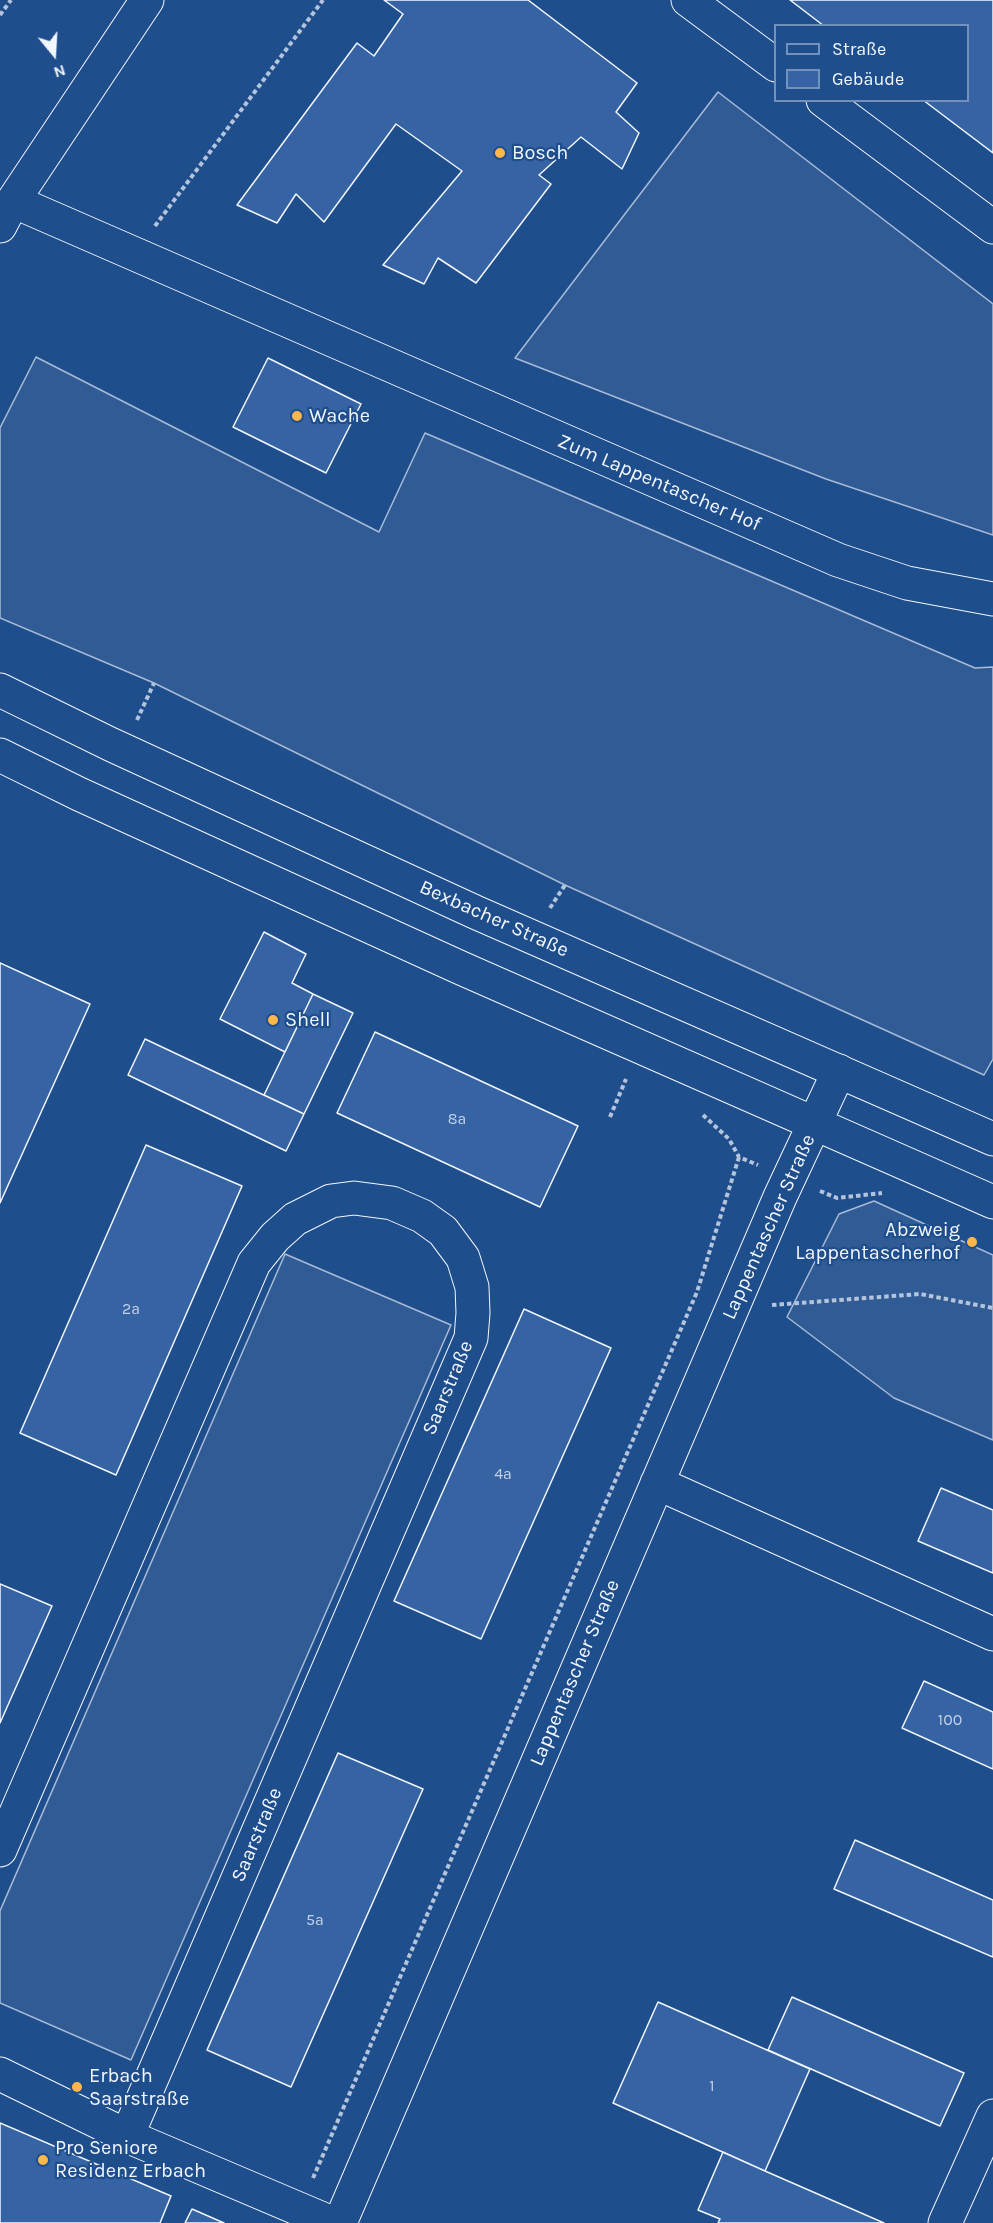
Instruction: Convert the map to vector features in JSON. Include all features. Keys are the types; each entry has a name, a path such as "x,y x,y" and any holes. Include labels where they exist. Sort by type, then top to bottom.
{"street":[{"path":"6,214 147,0"},
{"path":"688,0 774,64"},
{"path":"826,102 993,227"},
{"name":"Zum Lappentascher Hof","path":"6,214 134,254 837,561 907,582 993,599"},
{"name":"Bexbacher Straße","path":"0,690 110,744 475,912 993,1139"},
{"path":"0,755 78,794 639,1048 993,1202"},
{"name":"Lappentascher Straße","path":"340,2223 780,1197 839,1071"},
{"name":"Saarstraße","path":"0,1850 254,1263 275,1237 295,1219 331,1201 354,1198 392,1203 422,1215 443,1231 463,1258 472,1287 471,1338 127,2136"},
{"path":"657,1483 993,1634"},
{"path":"0,2074 127,2136 332,2223"},
{"path":"945,2223 993,2116"}],"path":[{"path":"0,15 11,0"},
{"path":"134,254 322,0"},
{"path":"135,723 154,683"},
{"path":"546,914 565,885"},
{"path":"610,1117 639,1048"},
{"path":"299,2209 697,1292 739,1157"},
{"path":"697,1292 733,1308 920,1294 993,1308"}],"shaded area":[{"path":"718,92 993,304 993,535 826,479 515,358"},
{"path":"36,357 379,532 425,433 975,668 993,667 993,1059 984,1075 565,885 154,683 0,618 0,428"},
{"path":"874,1201 993,1255 993,1440 894,1398 787,1317 839,1214"},
{"path":"285,1254 451,1325 131,2060 0,2003 0,1911"}],"building":[{"name":"Bosch","path":"384,0 528,0 637,83 616,112 639,133 622,169 581,137 539,175 551,184 476,283 438,258 424,284 383,265 462,171 396,124 324,222 296,194 277,223 237,205 357,43 374,56 403,14"},
{"path":"790,0 993,0 993,153 926,102 969,102 969,24 821,24"},
{"name":"Wache","path":"268,358 361,404 326,473 233,427"},
{"path":"264,932 306,954 292,983 313,994 285,1052 220,1019"},
{"path":"0,963 90,1004 0,1203"},
{"path":"313,994 353,1013 304,1114 264,1095"},
{"path":"375,1032 578,1126 540,1207 337,1113"},
{"path":"145,1039 304,1114 286,1151 128,1075"},
{"path":"146,1145 242,1186 116,1475 20,1433"},
{"path":"524,1309 611,1348 481,1639 394,1601"},
{"path":"941,1488 993,1510 993,1573 918,1541"},
{"path":"0,1584 52,1606 0,1723"},
{"path":"924,1681 993,1712 993,1769 902,1728"},
{"path":"338,1753 423,1789 291,2087 207,2050"},
{"path":"855,1840 993,1900 993,1957 834,1889"},
{"path":"792,1997 964,2073 940,2126 768,2050"},
{"path":"658,2002 810,2069 765,2171 613,2103"},
{"name":"Pro Seniore Residenz Erbach","path":"0,2123 171,2196 160,2223 0,2223"},
{"path":"723,2152 884,2223 718,2223 720,2219 698,2210"},
{"path":"192,2209 224,2223 185,2223"}],"place":[{"name":"Bosch","path":"500,153"},
{"name":"Wache","path":"297,416"},
{"name":"Shell","path":"273,1020"},
{"name":"Abzweig Lappentascherhof","path":"972,1242"},
{"name":"Erbach Saarstraße","path":"77,2087"},
{"name":"Pro Seniore Residenz Erbach","path":"43,2160"}]}
